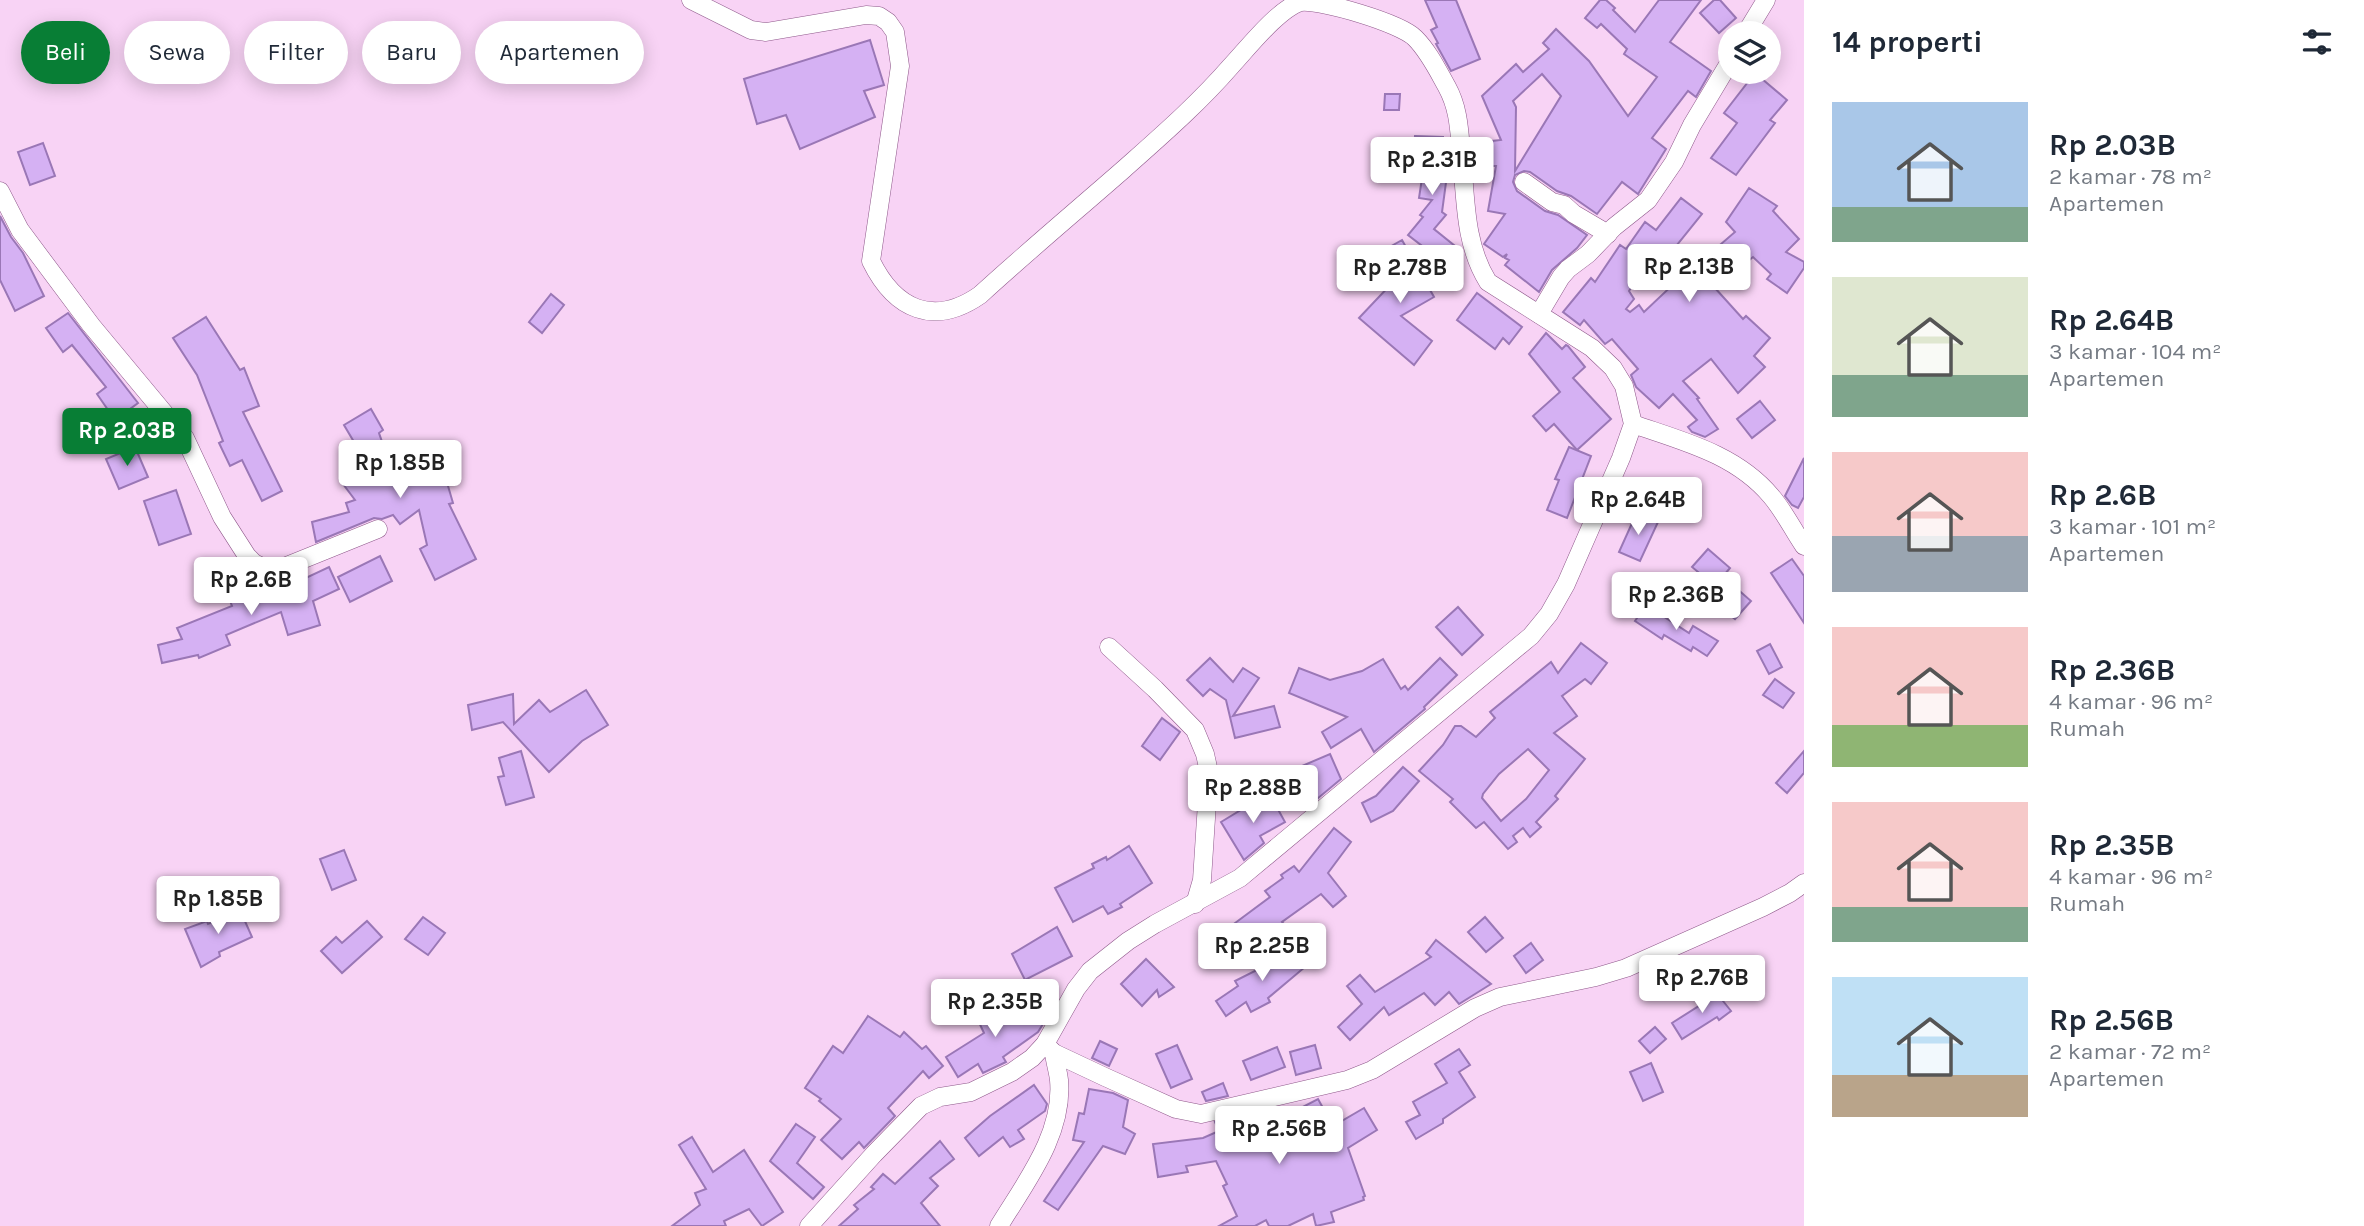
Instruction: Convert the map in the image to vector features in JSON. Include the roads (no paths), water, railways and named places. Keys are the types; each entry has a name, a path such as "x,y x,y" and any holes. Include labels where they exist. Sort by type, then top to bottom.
{"street":[{"path":"691,0 751,30 766,32 859,15 879,16 888,22 895,32 900,66 872,261 877,273 899,296 916,309 932,313 963,307 980,295 1177,122 1224,75 1262,31 1300,2 1319,1 1334,4 1396,26 1415,38 1427,53 1454,101 1460,127 1468,231 1472,252 1480,269 1488,282 1592,348 1614,368 1624,386 1633,424 1566,584 1549,614 1531,636 1240,878 1128,941 1090,971 1076,989 1049,1049 1012,1072 971,1092 940,1097 920,1106 809,1226"},
{"path":"1753,21 1766,0"},
{"path":"1539,314 1561,277 1648,200 1674,162 1718,82"},
{"path":"1524,182 1552,202 1564,205 1608,234"},
{"path":"0,191 20,230 91,325 185,438 222,517 254,563 271,569 284,567 378,529"},
{"path":"1633,424 1700,446 1750,475 1772,497 1804,546"},
{"path":"1109,647 1195,730 1205,754 1209,772 1202,880 1195,904"},
{"path":"1049,1049 1176,1109 1201,1114 1347,1080 1371,1070 1500,996 1596,977 1626,968 1763,907 1804,883"},
{"path":"999,1226 1047,1143 1054,1125 1059,1083 1049,1049"}]}
